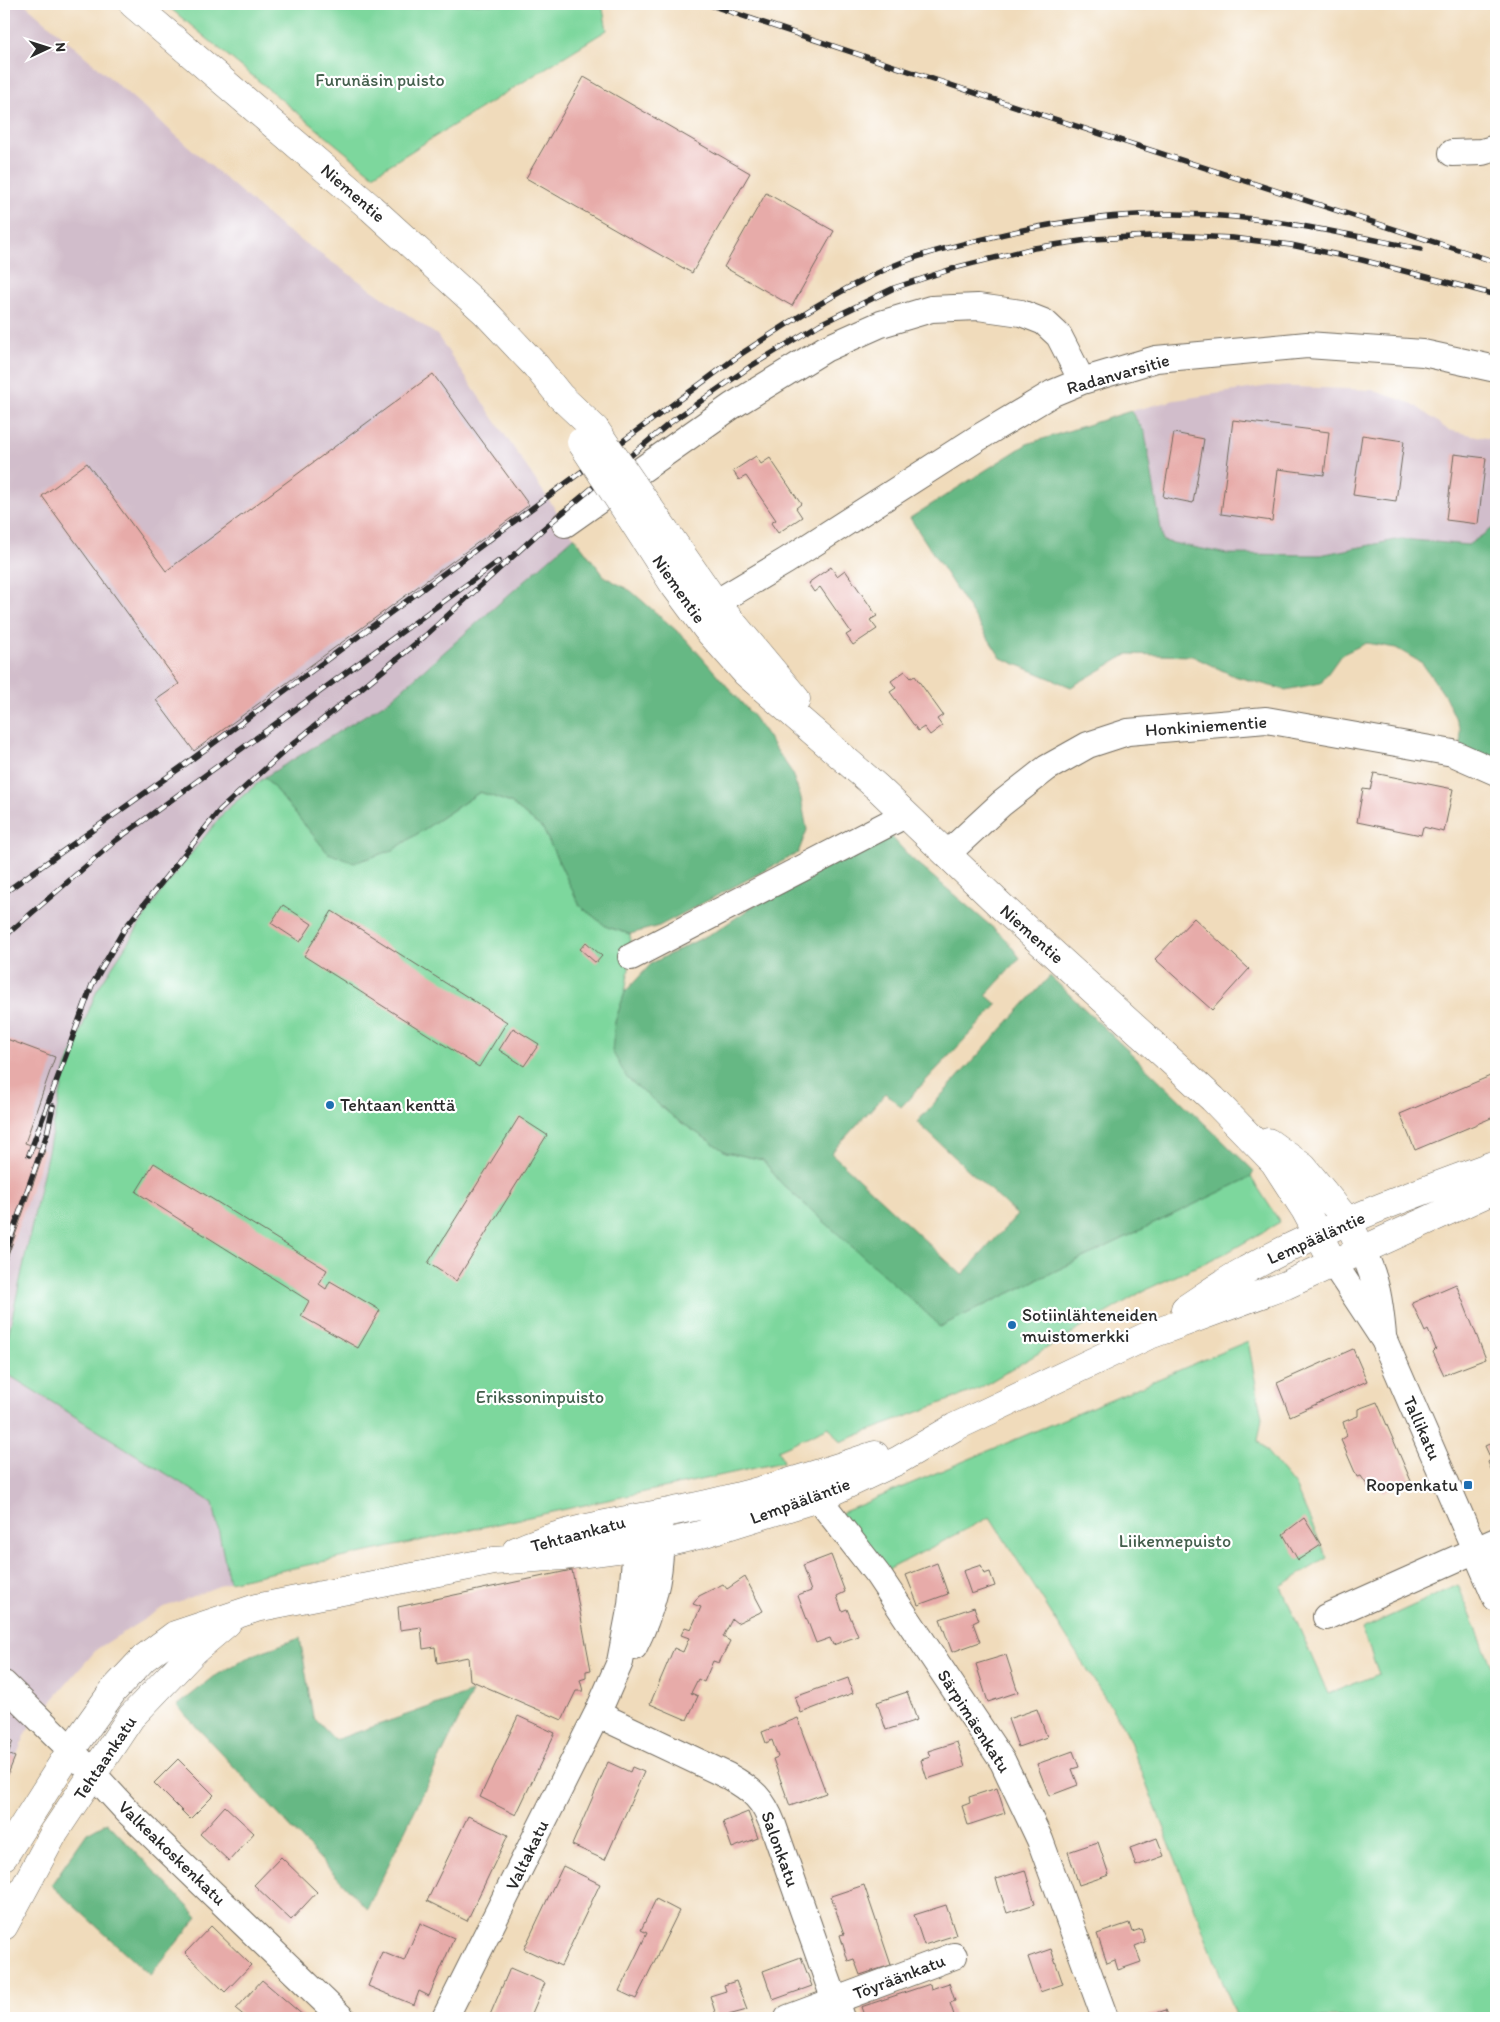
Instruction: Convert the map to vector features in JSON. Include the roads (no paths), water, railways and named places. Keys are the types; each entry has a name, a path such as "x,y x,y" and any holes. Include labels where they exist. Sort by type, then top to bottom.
{"main road":[{"name":"Niementie","path":"133,4 371,208 485,312 536,366 560,396 712,617 823,732 836,752 948,853 1000,905 1229,1114 1274,1162 1319,1235 1334,1264"},
{"name":"Niementie","path":"1229,1114 1303,1167 1349,1222 1362,1250"},
{"name":"Lempääläntie","path":"1147,1336 1247,1270 1349,1222 1496,1164"},
{"name":"Lempääläntie","path":"649,1546 699,1535 812,1488 897,1461 953,1427 1147,1336 1286,1285 1496,1190"},
{"name":"Lempääläntie","path":"646,1517 736,1498 812,1488"},
{"name":"Tehtaankatu","path":"494,1561 552,1537 646,1517"},
{"name":"Tehtaankatu","path":"4,1856 71,1750 113,1691 144,1658 175,1635 238,1614 322,1594 494,1561 649,1546"},
{"name":"Tehtaankatu","path":"4,1926 37,1861 131,1717 154,1690 195,1650 238,1614"}],"street":[{"path":"1452,153 1482,152 1496,148"},
{"path":"565,524 732,406 825,349 881,324 931,309 978,307 1021,313 1044,322 1059,336 1082,382"},
{"name":"Radanvarsitie","path":"712,617 786,561 978,438 1053,393 1082,382 1156,359 1307,345 1423,353 1496,370"},
{"name":"Honkiniementie","path":"948,853 1001,804 1047,768 1088,746 1128,732 1266,720 1452,753 1496,772"},
{"path":"631,957 904,815"},
{"name":"Tallikatu","path":"1362,1250 1378,1291 1384,1340"},
{"name":"Tallikatu","path":"1334,1264 1384,1340 1486,1546 1496,1598"},
{"name":"Särpimäenkatu","path":"812,1488 878,1575 1003,1762 1040,1840 1105,2018"},
{"name":"Valtakatu","path":"446,2018 602,1703 620,1662 649,1546 646,1517"},
{"path":"1326,1617 1486,1546"},
{"name":"Valkeakoskenkatu","path":"4,1684 71,1750 128,1812 342,2018"},
{"name":"Salonkatu","path":"602,1703 745,1786 762,1800 773,1825 838,2010"},
{"name":"Töyräänkatu","path":"788,2018 838,2010 954,1956"}],"railway":[{"path":"707,4 1496,262"},
{"path":"4,893 180,768 741,354 828,299 884,270 933,252 1015,232 1077,221 1140,215 1172,214 1235,217 1282,223 1421,249"},
{"path":"29,1155 92,985 125,928 220,810 288,748 425,636 543,529 671,422 751,366 820,324 894,288 958,267 1034,248 1094,239 1169,235 1233,238 1291,245 1362,260 1496,295"},
{"path":"4,937 115,841 499,561"},
{"path":"4,1257 47,1134 53,1106"}],"place":[{"name":"Tehtaan kenttä","path":"330,1105"},
{"name":"Sotiinlähteneiden muistomerkki","path":"1012,1325"},
{"name":"Roopenkatu","path":"1468,1485"}],"park label":[{"name":"Furunäsin puisto","path":"380,80"},
{"name":"Erikssoninpuisto","path":"540,1397"},
{"name":"Liikennepuisto","path":"1175,1541"}]}
